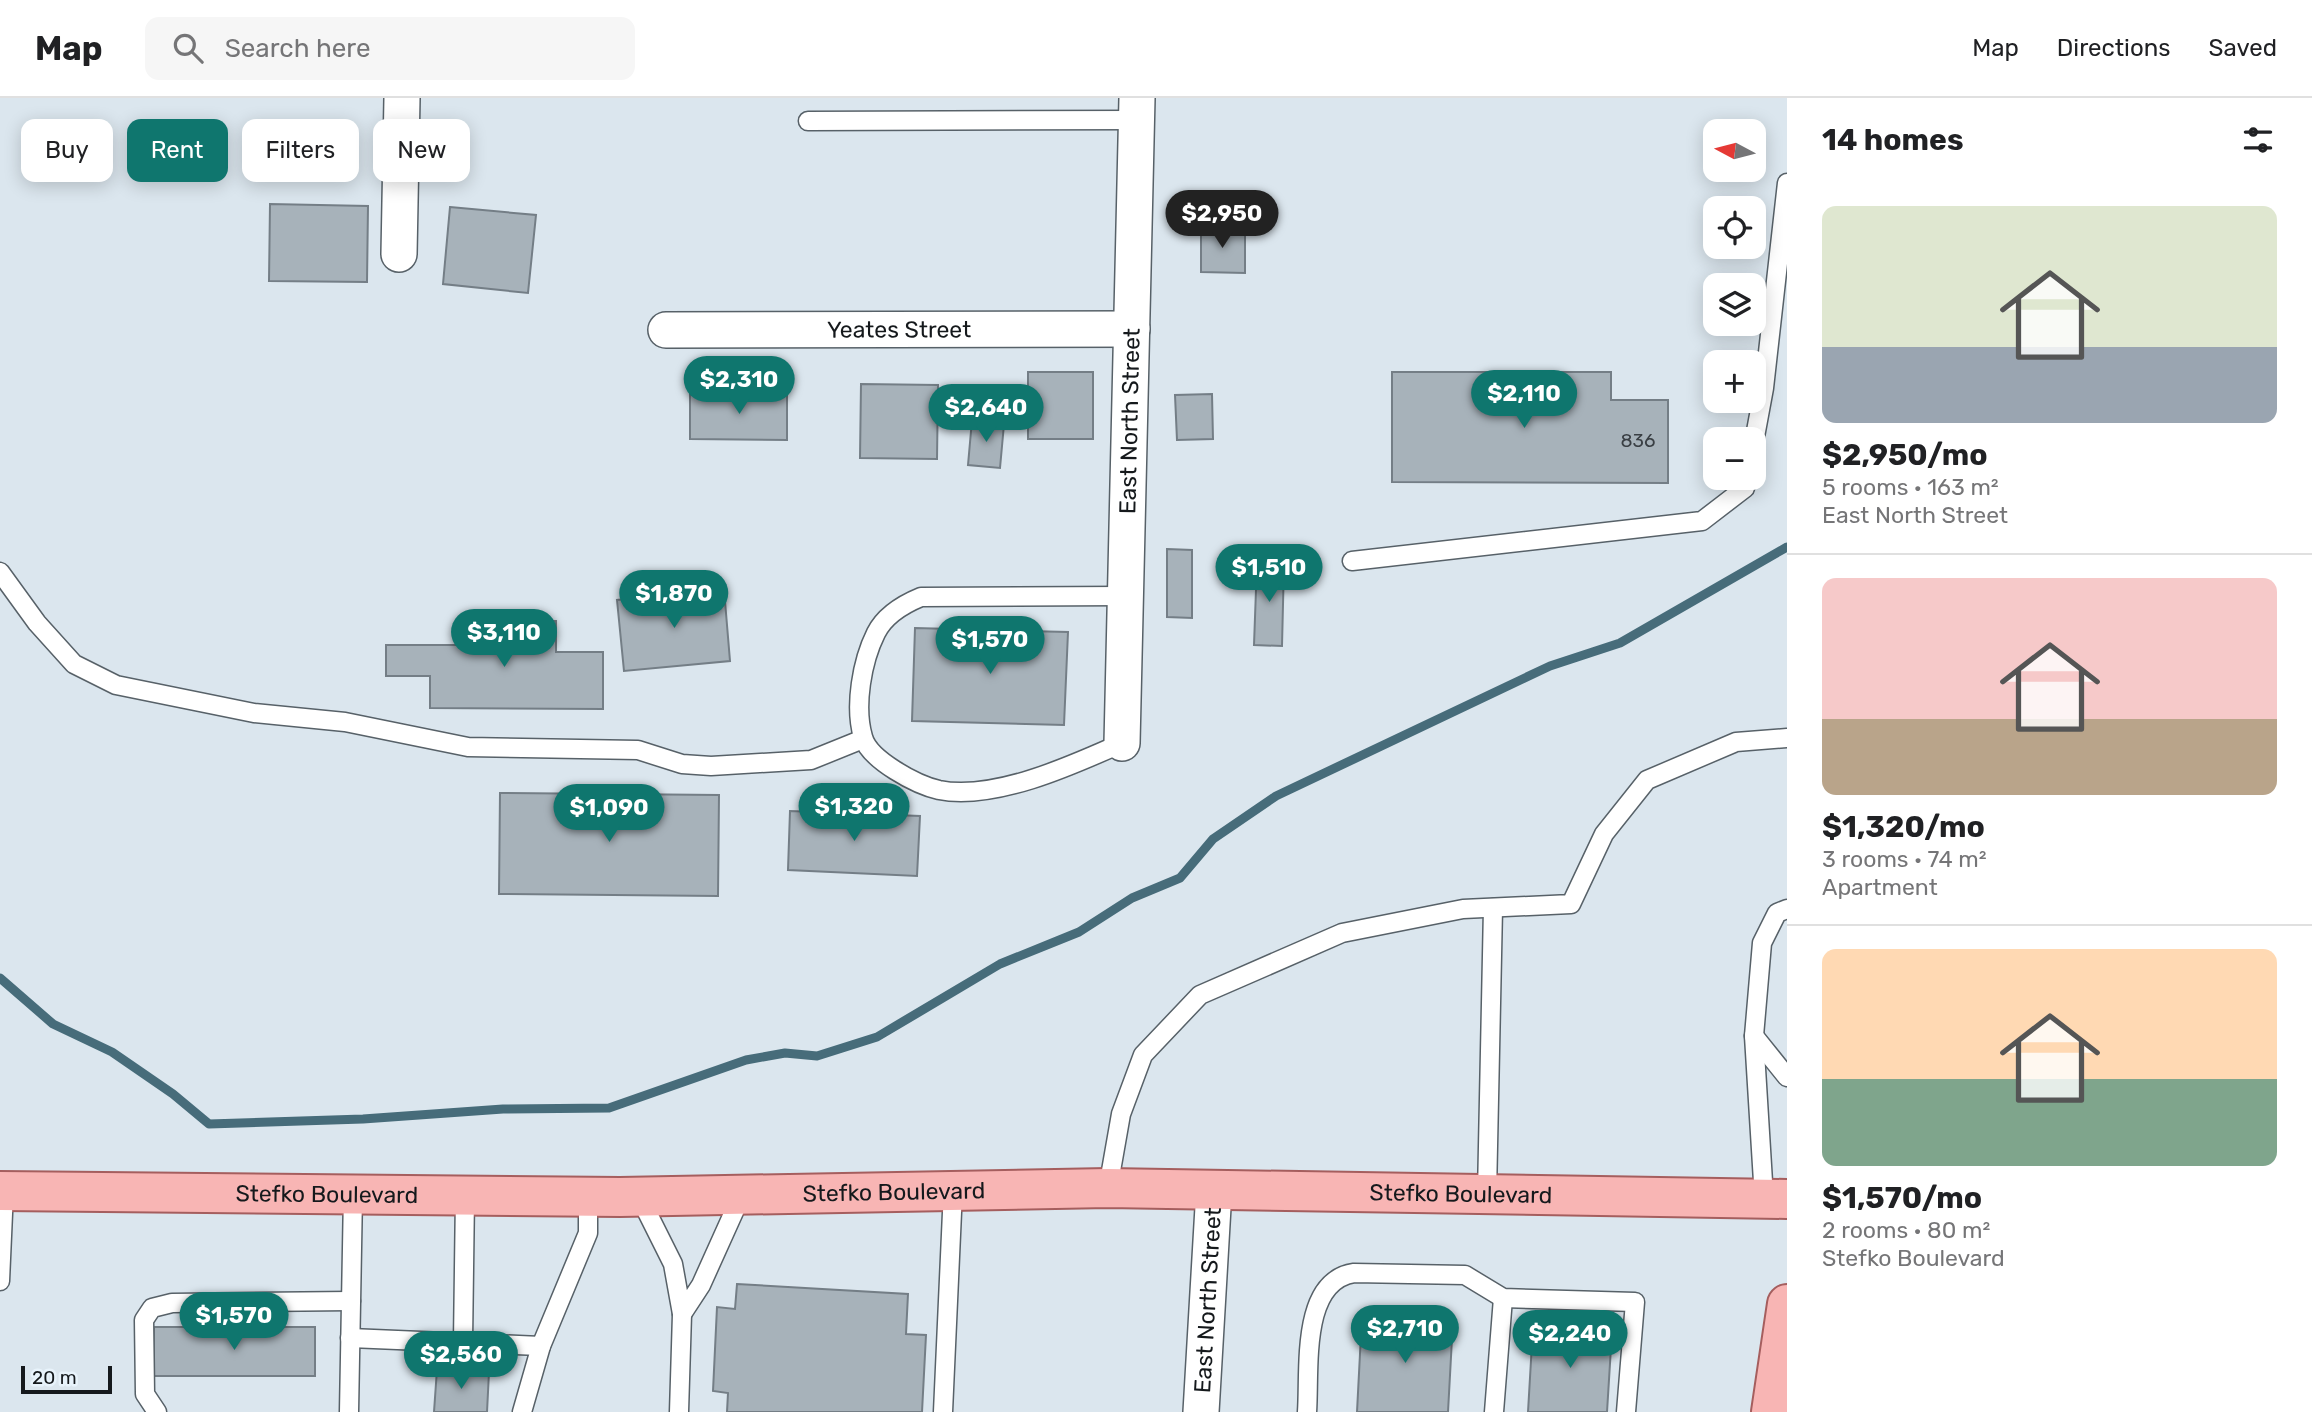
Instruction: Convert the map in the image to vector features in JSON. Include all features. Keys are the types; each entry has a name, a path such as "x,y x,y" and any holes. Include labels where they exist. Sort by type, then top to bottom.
{"main road":[{"name":"Stefko Boulevard","path":"2,1191 588,1197 1108,1188 1776,1199"},
{"path":"1771,1412 1787,1304"}],"street":[{"path":"399,254 402,98"},
{"name":"East North Street","path":"1122,743 1137,109"},
{"name":"Yeates Street","path":"666,330 1132,329"},
{"name":"East North Street","path":"1201,1412 1214,1189"}],"lane":[{"path":"808,121 1137,109"},
{"path":"1757,427 1764,388 1787,183"},
{"path":"1352,561 1702,521 1742,490"},
{"path":"0,572 37,623 74,664 116,685 254,713 345,722 468,747 638,750 682,764 711,766 811,760 863,739"},
{"path":"1122,743 1079,763 992,789 942,791 916,784 893,770 863,739 860,711 862,680 877,631 901,605 921,597 1125,596"},
{"path":"1108,1188 1121,1114 1143,1055 1200,995 1342,933 1463,909 1571,904 1604,834 1647,780 1736,742 1787,738"},
{"path":"1487,1194 1493,908"},
{"path":"1776,1199 1754,1036 1762,943 1777,913 1787,909"},
{"path":"1754,1036 1787,1077"},
{"path":"943,1412 953,1190"},
{"path":"0,1280 2,1191"},
{"path":"682,1314 701,1285 742,1194"},
{"path":"349,1412 353,1195"},
{"path":"463,1342 465,1195"},
{"path":"639,1196 673,1264 682,1314 678,1412"},
{"path":"522,1412 541,1346 588,1233 588,1197"},
{"path":"1307,1412 1313,1319 1317,1303 1327,1285 1340,1275 1465,1276 1503,1298 1635,1302 1626,1412"},
{"path":"1494,1412 1503,1298"},
{"path":"157,1412 145,1394 144,1320 152,1308 172,1303 351,1301"},
{"path":"351,1338 541,1346"}],"building":[{"path":"270,204 368,206 367,282 269,281"},
{"path":"450,207 536,215 528,293 443,284"},
{"path":"1201,220 1219,221 1219,232 1245,232 1245,273 1201,272"},
{"path":"1028,372 1093,372 1093,439 1028,439"},
{"path":"1392,372 1611,372 1611,400 1668,400 1668,483 1392,482"},
{"path":"861,384 938,385 937,459 860,458"},
{"path":"690,393 787,393 787,440 690,439"},
{"path":"1212,394 1213,439 1177,440 1175,395"},
{"path":"972,420 1004,424 1000,468 968,465"},
{"path":"1167,549 1192,550 1192,618 1167,617"},
{"path":"1257,562 1284,563 1282,646 1254,645"},
{"path":"724,589 730,661 624,671 617,600"},
{"path":"469,621 556,621 556,652 603,652 603,709 430,708 430,676 386,676 386,645 469,645"},
{"path":"915,628 1068,632 1064,725 912,721"},
{"path":"500,793 719,795 718,896 499,894"},
{"path":"790,811 920,816 917,876 788,870"},
{"path":"737,1284 908,1294 906,1334 926,1335 922,1412 727,1412 728,1393 713,1391 717,1307 735,1309"},
{"path":"1362,1315 1453,1320 1448,1412 1357,1412"},
{"path":"1533,1326 1612,1331 1607,1412 1528,1412"},
{"path":"154,1327 315,1327 315,1376 153,1376"},
{"path":"437,1369 489,1372 487,1412 434,1412"}],"waterway":[{"path":"0,978 53,1024 112,1052 173,1094 209,1124 363,1119 503,1109 609,1108 746,1060 785,1053 817,1056 877,1037 1000,964 1079,932 1132,898 1180,878 1213,839 1276,796 1550,666 1620,643 1787,547"}]}
